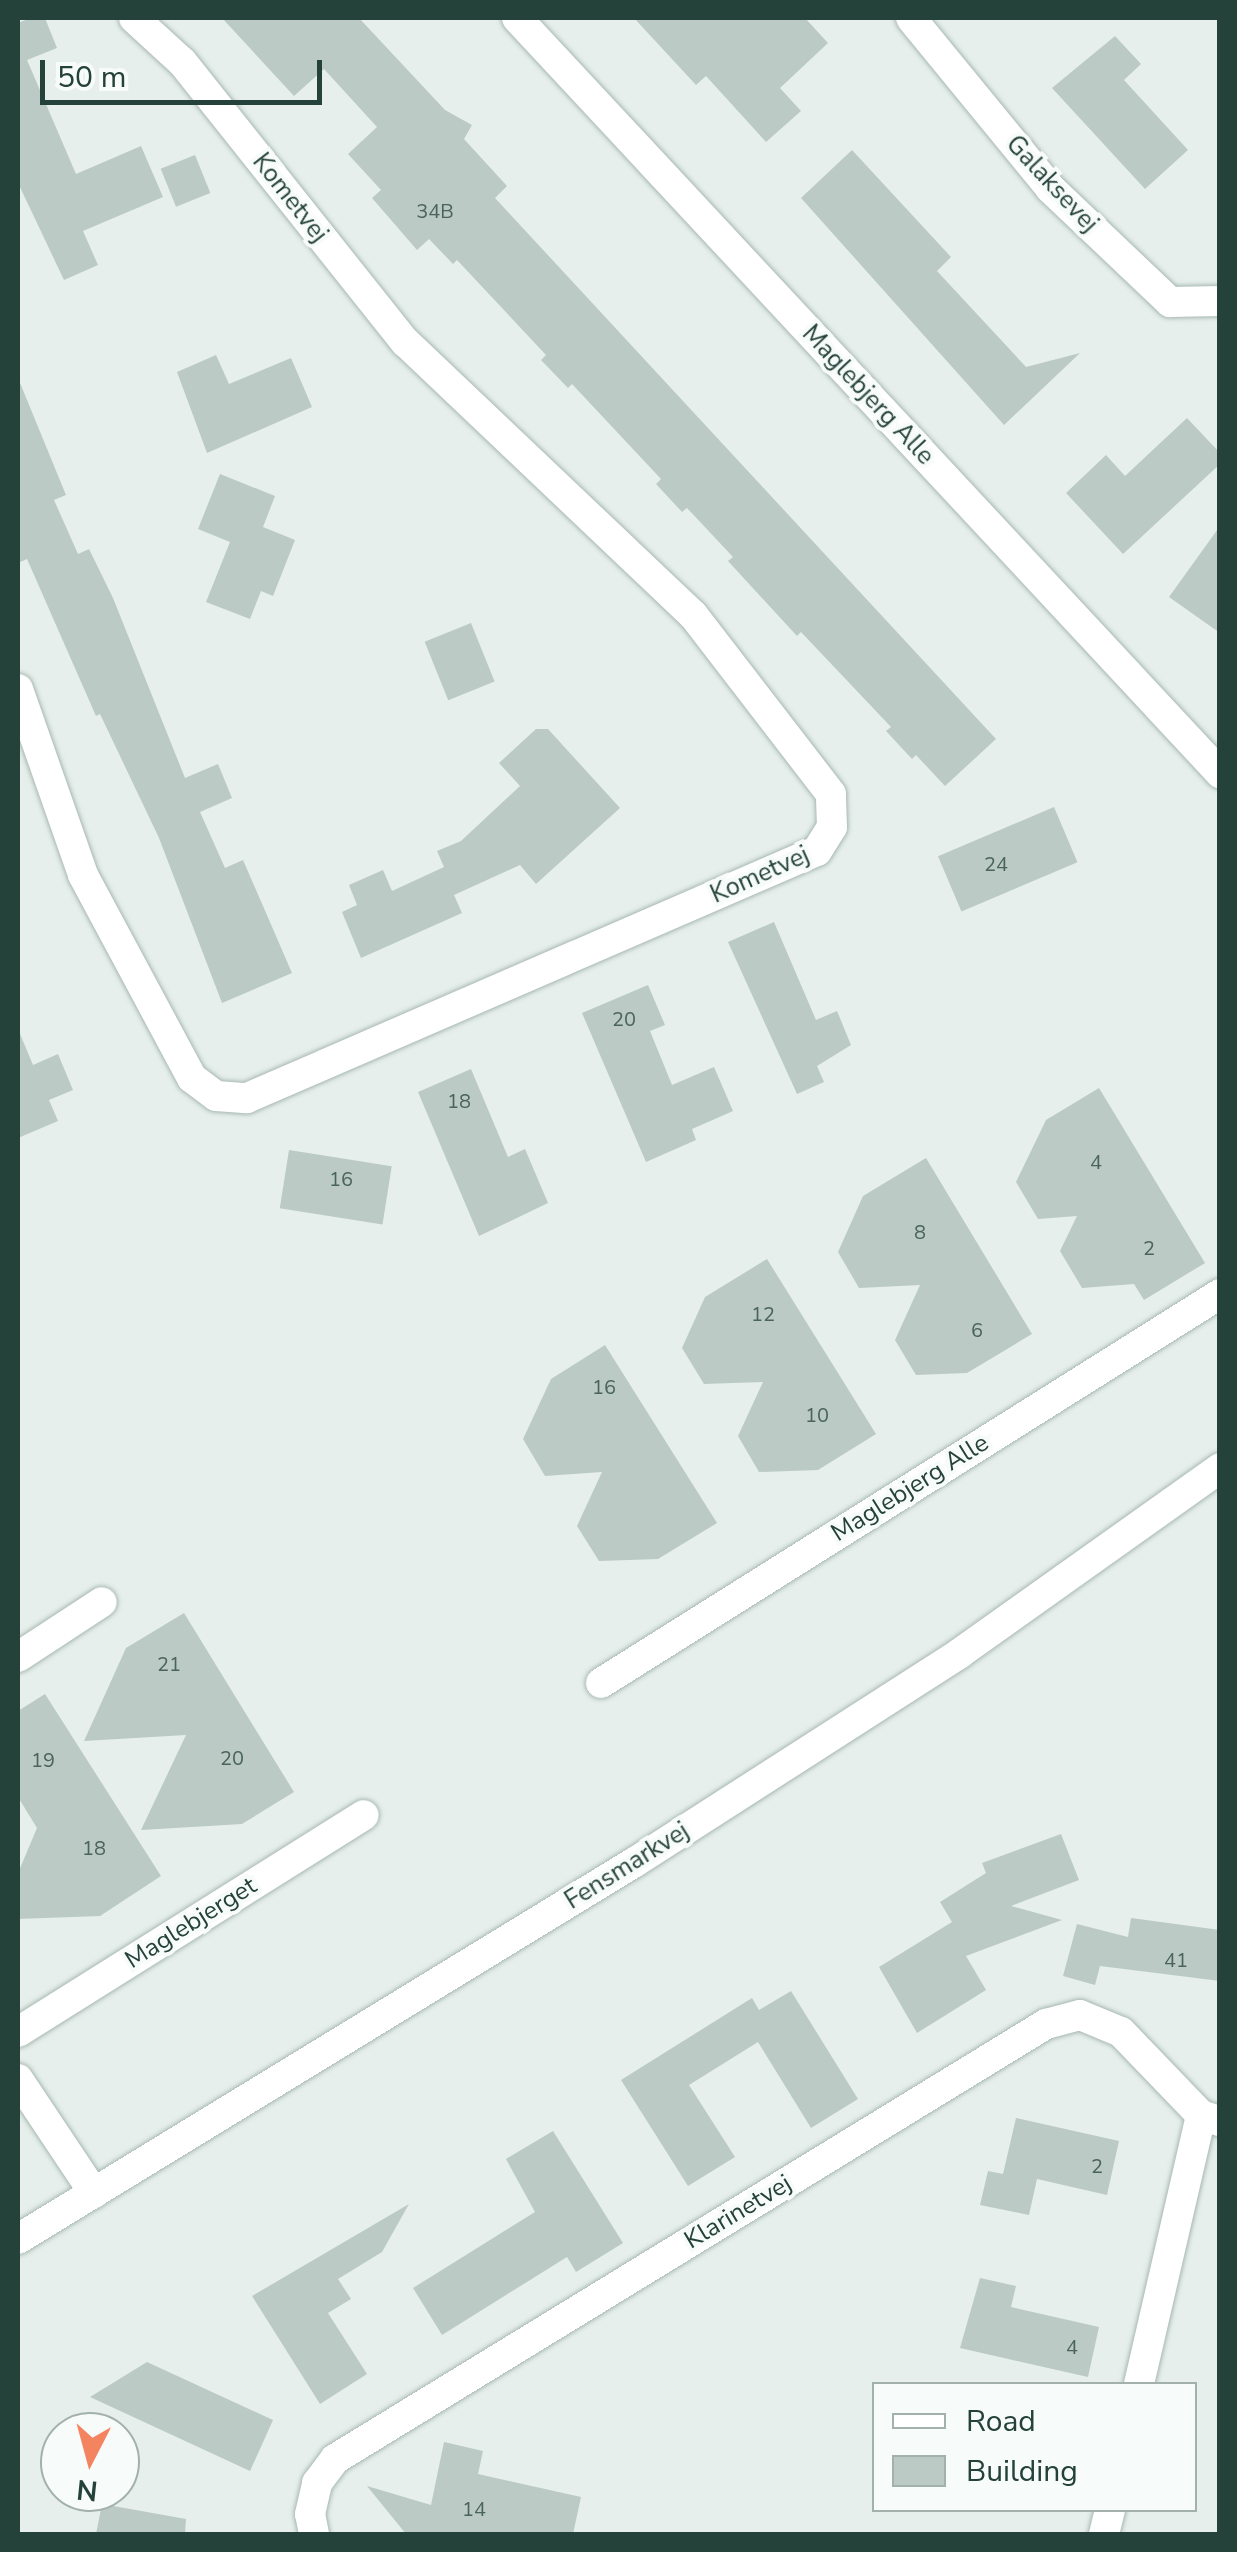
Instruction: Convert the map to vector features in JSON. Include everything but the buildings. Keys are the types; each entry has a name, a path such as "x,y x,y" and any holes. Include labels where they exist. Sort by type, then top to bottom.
{"street":[{"name":"Kometvej","path":"18,689 83,875 192,1078 216,1096 247,1098 817,852 832,827 831,794 693,615 405,342 182,62 134,18"},
{"name":"Maglebjerg Alle","path":"517,18 1220,773"},
{"name":"Galaksevej","path":"911,18 1050,188 1170,302 1220,301"},
{"name":"Maglebjerg Alle","path":"600,1682 1220,1294"},
{"name":"Fensmarkvej","path":"18,2239 895,1695 1220,1468"},
{"path":"18,1657 102,1602"},
{"name":"Maglebjerget","path":"18,2032 364,1815"},
{"name":"Klarinetvej","path":"314,2534 310,2514 318,2483 335,2459 1046,2024 1080,2015 1121,2032 1210,2118 1139,2382"},
{"path":"18,2079 94,2193"}]}
